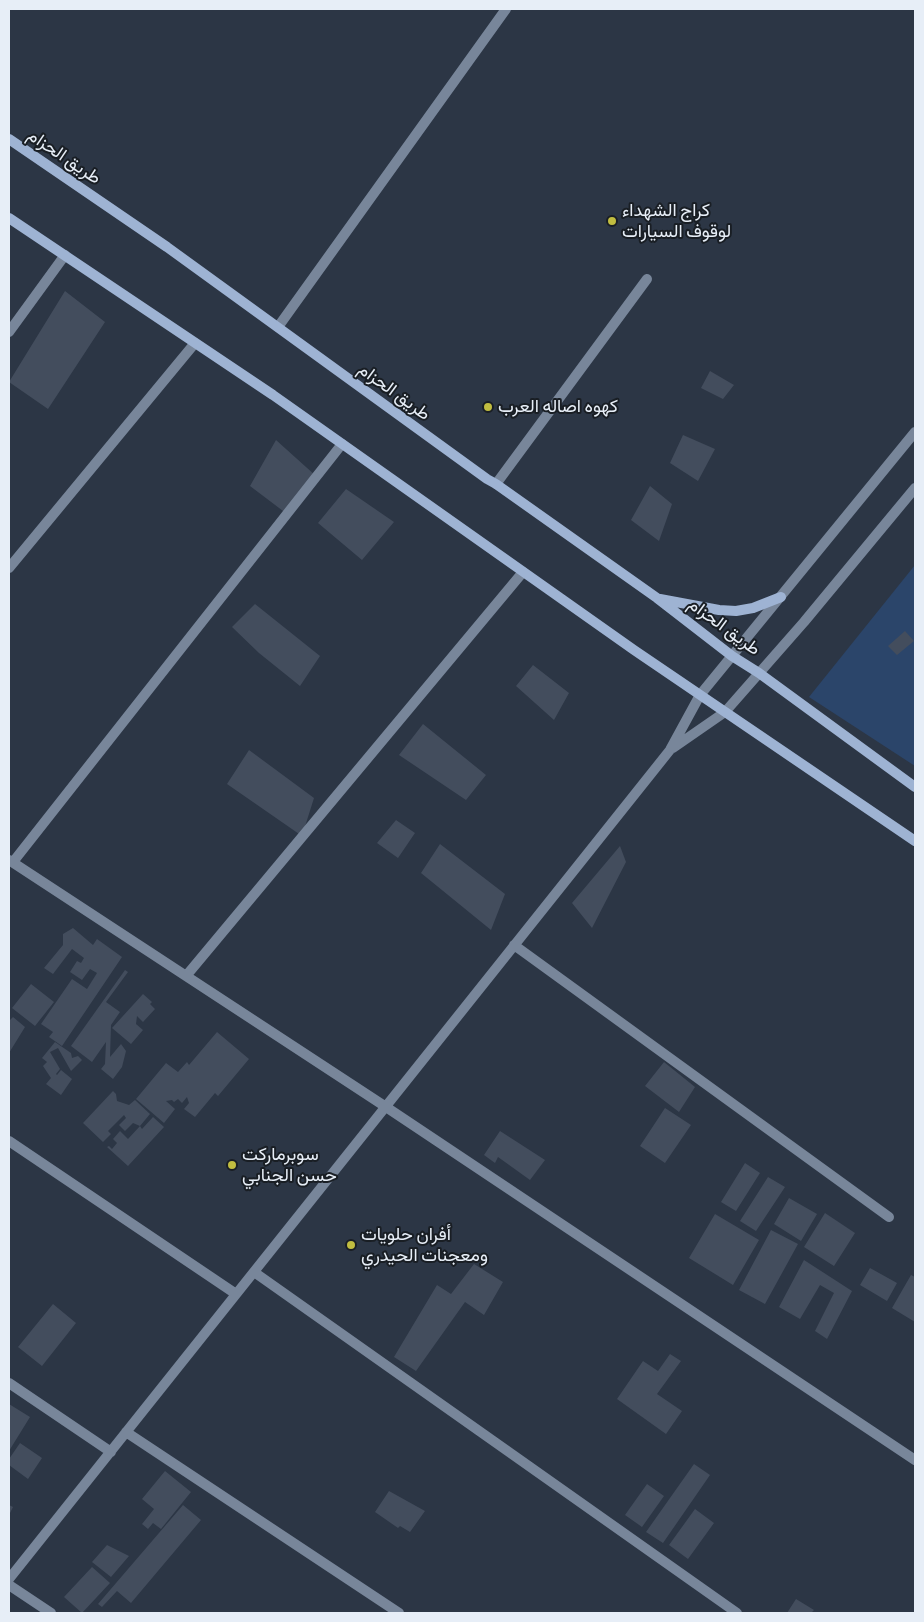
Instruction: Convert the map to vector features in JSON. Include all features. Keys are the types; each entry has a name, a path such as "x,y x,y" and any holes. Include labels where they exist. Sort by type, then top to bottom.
{"main road":[{"name":"طريق الحزام","path":"9,139 167,247 487,479 657,598 732,656 759,673 915,787"},
{"path":"9,218 273,395 724,712 915,841"},
{"path":"657,598 719,610 736,611 753,608 781,597"}],"street":[{"path":"278,327 506,9"},
{"path":"9,332 65,255"},
{"path":"496,484 646,279"},
{"path":"9,568 195,343"},
{"path":"9,1580 670,750 700,695 915,432"},
{"path":"342,444 11,861 386,1107 915,1460"},
{"path":"670,750 724,712 804,622 915,488"},
{"path":"186,976 523,572"},
{"path":"514,945 889,1217"},
{"path":"9,1141 236,1294"},
{"path":"254,1272 737,1613"},
{"path":"9,1383 111,1452"},
{"path":"126,1432 399,1613"},
{"path":"9,1585 51,1613"}],"shaded area":[{"path":"915,565 915,766 809,697"}],"building":[{"path":"65,291 105,322 48,409 9,382"},
{"path":"710,371 734,385 723,399 701,388"},
{"path":"683,435 715,449 698,481 670,463"},
{"path":"276,440 316,476 287,514 250,486"},
{"path":"650,486 672,504 659,541 631,520"},
{"path":"346,489 394,522 362,560 318,523"},
{"path":"255,604 320,656 300,686 259,653 232,627"},
{"path":"905,631 914,641 897,655 888,646"},
{"path":"533,665 569,693 554,720 516,686"},
{"path":"423,724 486,775 466,800 399,755"},
{"path":"249,750 314,798 302,836 227,784"},
{"path":"396,820 415,833 398,858 377,843"},
{"path":"440,844 505,894 491,930 421,873"},
{"path":"620,846 626,862 592,928 572,903"},
{"path":"73,928 93,945 97,939 122,957 62,1046 49,1037 53,1032 41,1024 72,979 87,989 97,973 90,969 82,980 70,972 77,961 81,963 84,958 72,949 53,974 44,968 63,945 63,934"},
{"path":"125,970 128,972 106,1002 120,1012 111,1025 110,1057 121,1044 126,1051 122,1067 113,1079 101,1069 105,1064 106,1042 92,1062 71,1046"},
{"path":"31,984 54,1002 35,1026 12,1008"},
{"path":"143,994 152,1002 150,1004 155,1009 143,1022 137,1016 136,1024 143,1030 131,1044 112,1028"},
{"path":"13,1017 25,1027 9,1053 9,1021"},
{"path":"217,1032 249,1059 218,1096 215,1093 195,1117 184,1109 189,1103 187,1097 182,1103 178,1099 174,1102 172,1100 166,1101 175,1109 164,1123 136,1099 166,1063 178,1072 187,1062 189,1065"},
{"path":"55,1042 71,1053 72,1058 78,1056 82,1060 71,1071 58,1048 50,1052 60,1069 56,1074 61,1070 72,1079 61,1095 46,1084 51,1078 43,1066 47,1062 42,1058"},
{"path":"664,1062 695,1087 679,1112 645,1086"},
{"path":"113,1091 116,1094 117,1101 129,1105 135,1100 150,1114 140,1126 133,1123 125,1131 119,1125 126,1118 124,1115 108,1131 111,1134 103,1142 83,1123"},
{"path":"665,1108 691,1125 665,1163 640,1146"},
{"path":"153,1117 164,1127 128,1166 107,1147 109,1146 112,1149 117,1143 113,1139 120,1131 128,1139 140,1126 142,1129"},
{"path":"500,1131 545,1160 530,1180 498,1157 495,1163 484,1155"},
{"path":"745,1163 760,1173 736,1211 721,1202"},
{"path":"768,1177 785,1187 756,1231 740,1221"},
{"path":"789,1198 817,1214 801,1241 774,1224"},
{"path":"825,1213 855,1233 834,1266 804,1247"},
{"path":"715,1214 759,1240 733,1285 689,1258"},
{"path":"771,1230 798,1244 765,1304 739,1290"},
{"path":"804,1260 852,1291 827,1339 815,1331 834,1293 820,1285 800,1319 779,1307"},
{"path":"474,1264 503,1282 484,1315 465,1302 416,1371 394,1357 437,1285 451,1294"},
{"path":"870,1268 897,1283 887,1301 860,1285"},
{"path":"911,1275 915,1277 915,1322 892,1308"},
{"path":"53,1304 76,1323 42,1366 18,1347"},
{"path":"670,1354 681,1361 657,1394 682,1411 666,1434 617,1399 643,1361 658,1371"},
{"path":"9,1404 30,1417 9,1451"},
{"path":"20,1443 42,1458 28,1479 9,1465 9,1459"},
{"path":"694,1464 710,1475 663,1543 646,1532"},
{"path":"165,1471 191,1492 161,1529 153,1523 148,1529 142,1524 154,1509 142,1499"},
{"path":"647,1484 664,1496 642,1527 625,1515"},
{"path":"389,1491 425,1511 410,1532 400,1526 398,1528 375,1512"},
{"path":"9,1505 13,1507 9,1515"},
{"path":"183,1505 201,1520 131,1603 117,1591 102,1607 98,1604"},
{"path":"695,1509 714,1523 688,1559 669,1545"},
{"path":"107,1545 129,1556 111,1577 92,1562"},
{"path":"92,1567 110,1583 82,1613 64,1597"},
{"path":"796,1599 814,1610 811,1613 787,1613"}],"place":[{"name":"كراج الشهداء لوقوف السيارات","path":"612,221"},
{"name":"كهوه اصاله العرب","path":"488,407"},
{"name":"سوبرماركت حسن الجنابي","path":"232,1165"},
{"name":"أفران حلويات ومعجنات الحيدري","path":"351,1245"}]}
